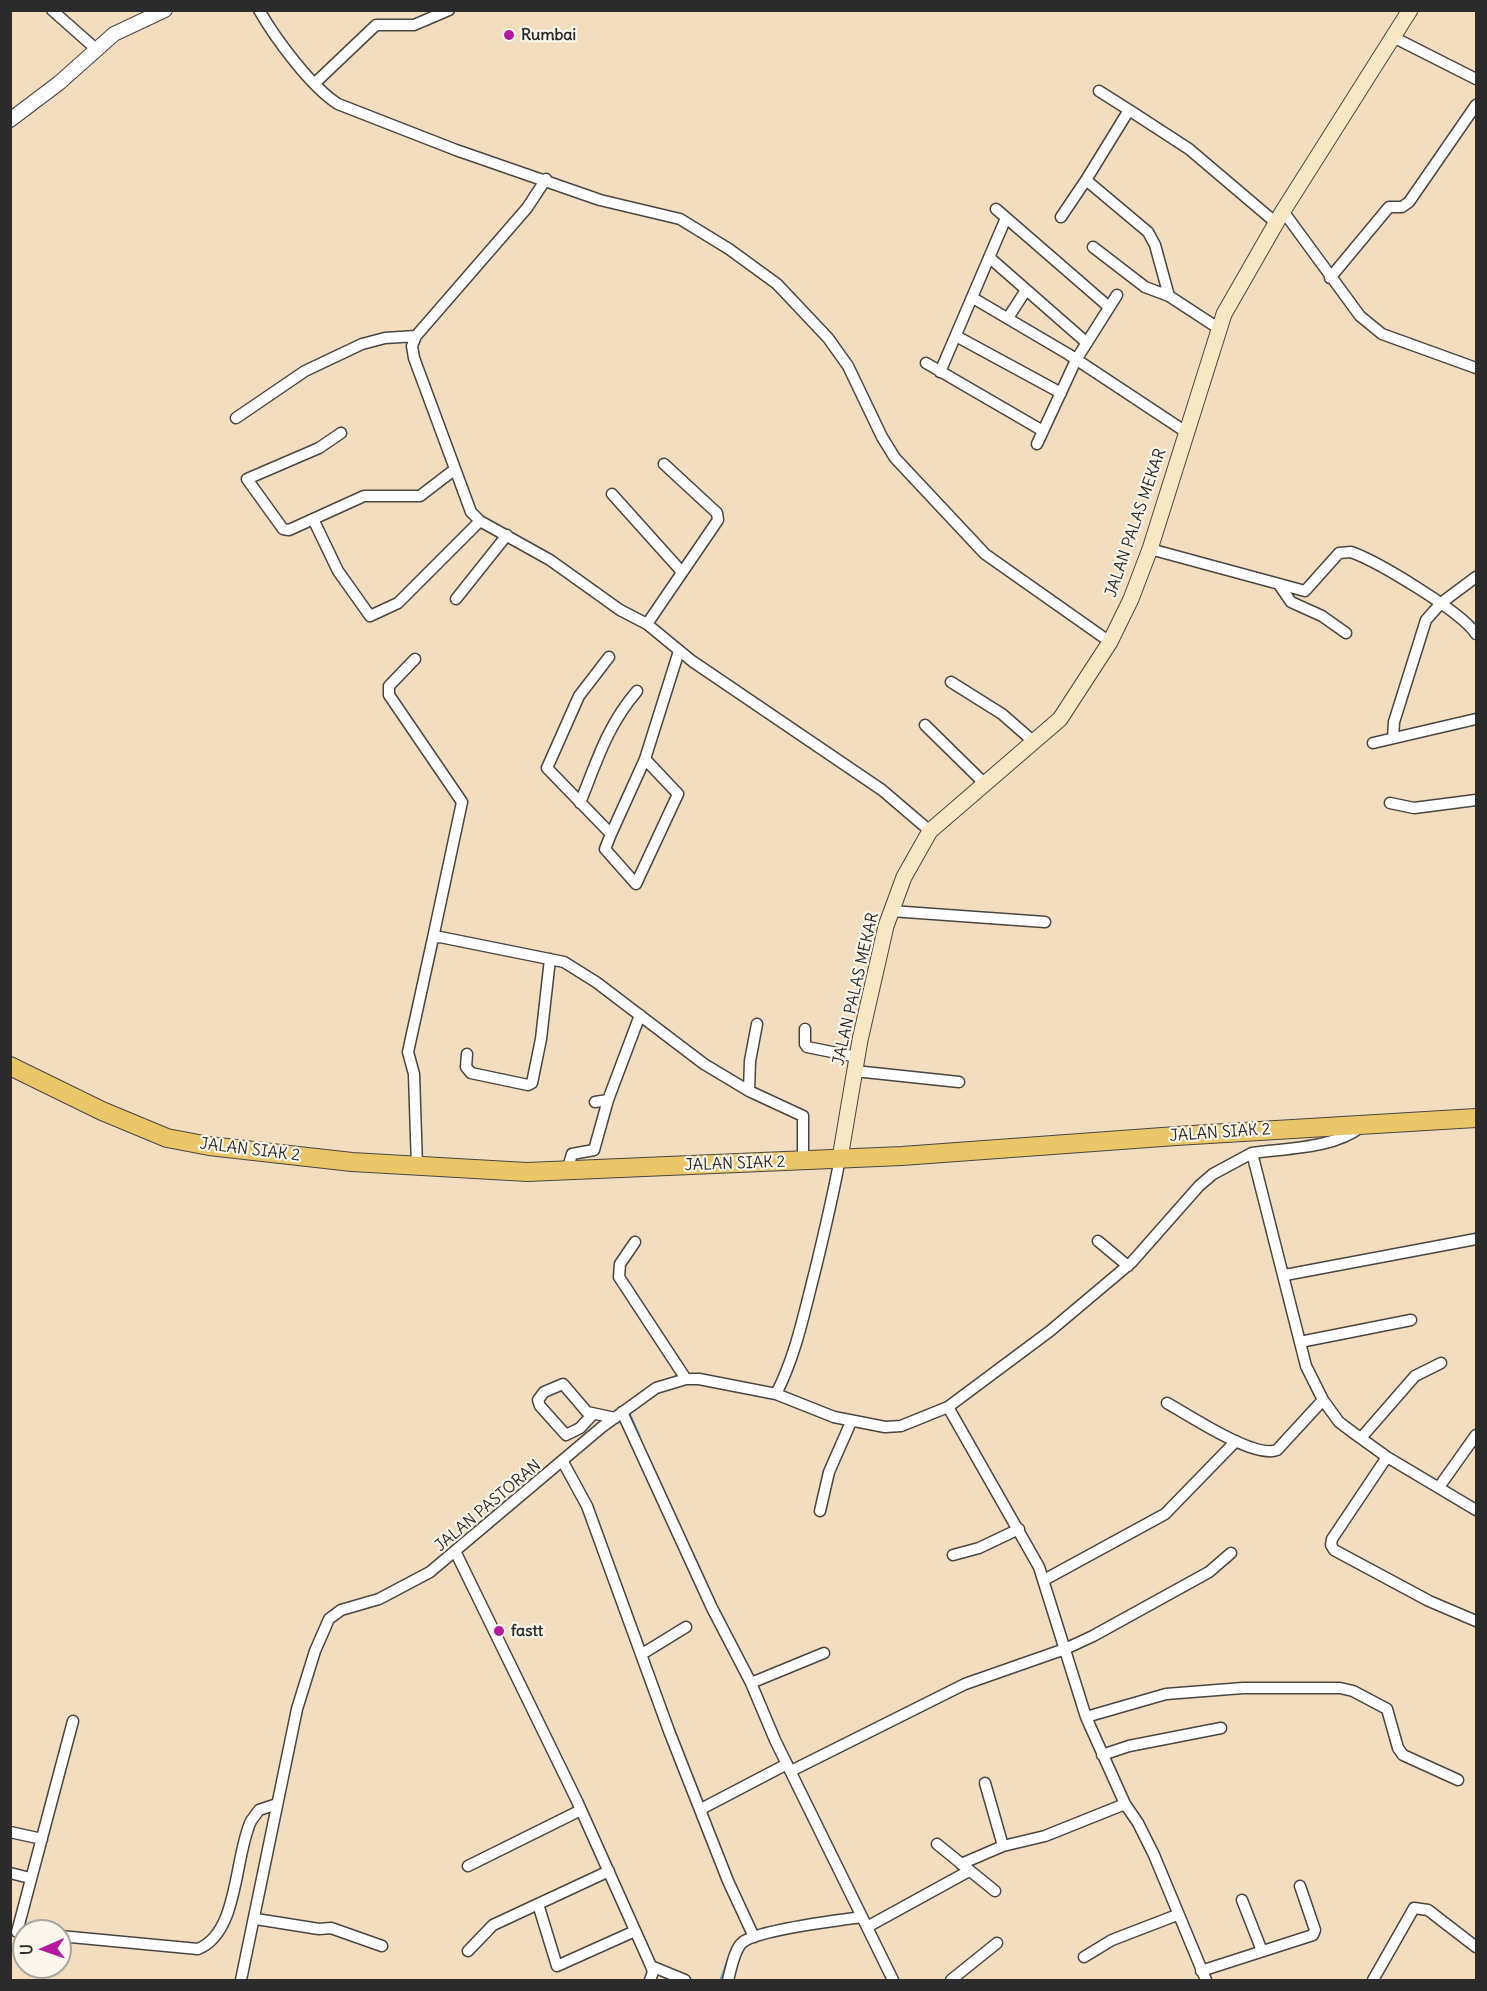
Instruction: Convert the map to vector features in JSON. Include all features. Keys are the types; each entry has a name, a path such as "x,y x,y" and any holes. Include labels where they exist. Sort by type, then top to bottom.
{"highway":[{"name":"JALAN SIAK 2","path":"10,1066 102,1111 167,1138 209,1146 417,1167 527,1172 803,1161 1476,1118"}],"main road":[{"name":"JALAN PALAS MEKAR","path":"840,1158 856,1064 891,911 904,877 930,831 983,782 1034,742 1070,706 1110,642 1131,599 1150,549 1218,328 1279,216 1410,10"}],"street":[{"path":"52,10 96,49"},
{"path":"10,120 58,83 114,34 165,10"},
{"path":"259,10 279,44 326,97 338,104 456,150 546,179 600,200 680,219 729,249 777,284 828,338 848,366 882,437 896,458 985,554 1110,642"},
{"path":"315,83 376,25 414,25 449,10"},
{"path":"1394,37 1476,79"},
{"path":"1099,91 1189,148 1279,216 1360,316 1382,334 1476,368"},
{"path":"1330,278 1377,218 1389,207 1402,207 1409,202 1476,105"},
{"path":"1061,217 1129,110"},
{"path":"546,179 527,208 416,336 412,346 414,358 471,512 480,521 584,582 620,610 647,624 679,651 882,790 930,831"},
{"path":"1086,180 1148,232 1155,245 1169,296"},
{"path":"996,209 1109,307"},
{"path":"940,372 1006,218"},
{"path":"1092,247 1145,286 1169,296 1218,328"},
{"path":"990,258 1087,343"},
{"path":"1008,318 1026,290"},
{"path":"1037,444 1076,360 1117,295"},
{"path":"973,298 1076,360 1186,432"},
{"path":"236,417 305,371 362,344 385,338 416,336"},
{"path":"956,336 1060,393"},
{"path":"926,363 1043,431"},
{"path":"341,433 319,448 247,480 284,529 289,530 364,496 420,496 454,470"},
{"path":"647,624 718,520 717,513 664,464"},
{"path":"612,494 682,572"},
{"path":"313,519 338,571 370,616 398,603 480,521"},
{"path":"456,599 507,535"},
{"path":"1150,549 1301,591 1308,589 1339,553 1351,552 1441,603 1470,625 1476,634"},
{"path":"1393,738 1394,722 1426,620 1441,603 1476,577"},
{"path":"1280,586 1291,602 1322,616 1346,633"},
{"path":"645,759 678,794 636,884 605,849 645,759 679,651"},
{"path":"609,657 579,696 547,768 611,834"},
{"path":"415,659 389,687 389,695 462,802 408,1052 414,1074 417,1167"},
{"path":"951,682 1002,714 1034,742"},
{"path":"580,803 609,730 618,714 637,691"},
{"path":"1373,743 1476,719"},
{"path":"925,725 983,782"},
{"path":"1390,803 1414,808 1476,800"},
{"path":"891,911 1045,922"},
{"path":"433,938 453,939 564,962 640,1015 704,1064 748,1091 803,1116 803,1161"},
{"path":"467,1054 466,1067 471,1073 528,1085 532,1083 541,1039 550,959"},
{"path":"567,1171 572,1154 594,1150 608,1100 640,1015"},
{"path":"748,1091 750,1061 757,1024"},
{"path":"805,1029 807,1047 856,1064 959,1082"},
{"path":"595,1102 608,1100"},
{"name":"JALAN PASTORAN","path":"241,1980 256,1919 297,1709 323,1628 341,1610 400,1589 430,1572 456,1553 619,1415 656,1388 686,1379 718,1382 776,1394 851,1422 901,1426 948,1407 1050,1331 1128,1266 1199,1186 1213,1174 1252,1153 1334,1141 1352,1134 1364,1125"},
{"path":"1252,1153 1285,1275 1306,1366 1323,1401 1339,1422 1361,1438 1476,1510"},
{"path":"776,1394 788,1370 800,1331 840,1158"},
{"path":"1285,1275 1476,1239"},
{"path":"1098,1241 1128,1266"},
{"path":"635,1242 620,1264 619,1277 686,1379"},
{"path":"1300,1342 1411,1320"},
{"path":"1361,1438 1415,1376 1441,1363"},
{"path":"593,1414 580,1428 566,1436 540,1406 538,1400 544,1392 562,1384 587,1412 619,1415 712,1608 751,1683 789,1768 893,1980"},
{"path":"1167,1403 1258,1451 1277,1450 1323,1401"},
{"path":"948,1407 1019,1529 1044,1580 1086,1717 1125,1804 1149,1844 1203,1976 1262,1951 1313,1935 1315,1930 1300,1886"},
{"path":"820,1511 829,1472 851,1422"},
{"path":"1439,1488 1476,1435"},
{"path":"1044,1580 1165,1514 1236,1441"},
{"path":"1388,1457 1332,1539 1331,1545 1334,1550 1421,1596 1476,1621"},
{"path":"563,1462 587,1506 731,1889 754,1937"},
{"path":"953,1555 979,1548 1019,1529"},
{"path":"456,1553 500,1638 609,1871 651,1966 650,1980"},
{"path":"701,1809 964,1684 1065,1649 1209,1572 1231,1553"},
{"path":"642,1654 686,1627"},
{"path":"751,1683 824,1653"},
{"path":"1086,1717 1166,1694 1243,1688 1340,1688 1353,1691 1387,1709 1398,1748 1403,1755 1458,1780"},
{"path":"20,1919 73,1721"},
{"path":"1102,1755 1129,1746 1221,1728"},
{"path":"985,1783 1003,1846"},
{"path":"72,1937 198,1949 211,1944 229,1912 246,1830 259,1810 277,1804"},
{"path":"728,1980 741,1942 794,1927 864,1922 1003,1846 1044,1836 1125,1804"},
{"path":"468,1866 581,1810"},
{"path":"10,1832 42,1839"},
{"path":"937,1844 995,1891"},
{"path":"468,1951 493,1925 609,1871"},
{"path":"10,1873 30,1878"},
{"path":"1242,1900 1262,1951"},
{"path":"538,1904 557,1966 635,1931"},
{"path":"1373,1980 1414,1908 1428,1910 1476,1947"},
{"path":"1084,1957 1112,1940 1178,1915"},
{"path":"256,1919 320,1929 332,1928 382,1946"},
{"path":"951,1980 997,1943"},
{"path":"651,1966 685,1980"}],"waterway":[{"path":"629,1413 639,1436"},
{"path":"721,1980 728,1960"}],"place":[{"name":"Rumbai","path":"509,35"},
{"name":"fastt","path":"499,1631"}]}
